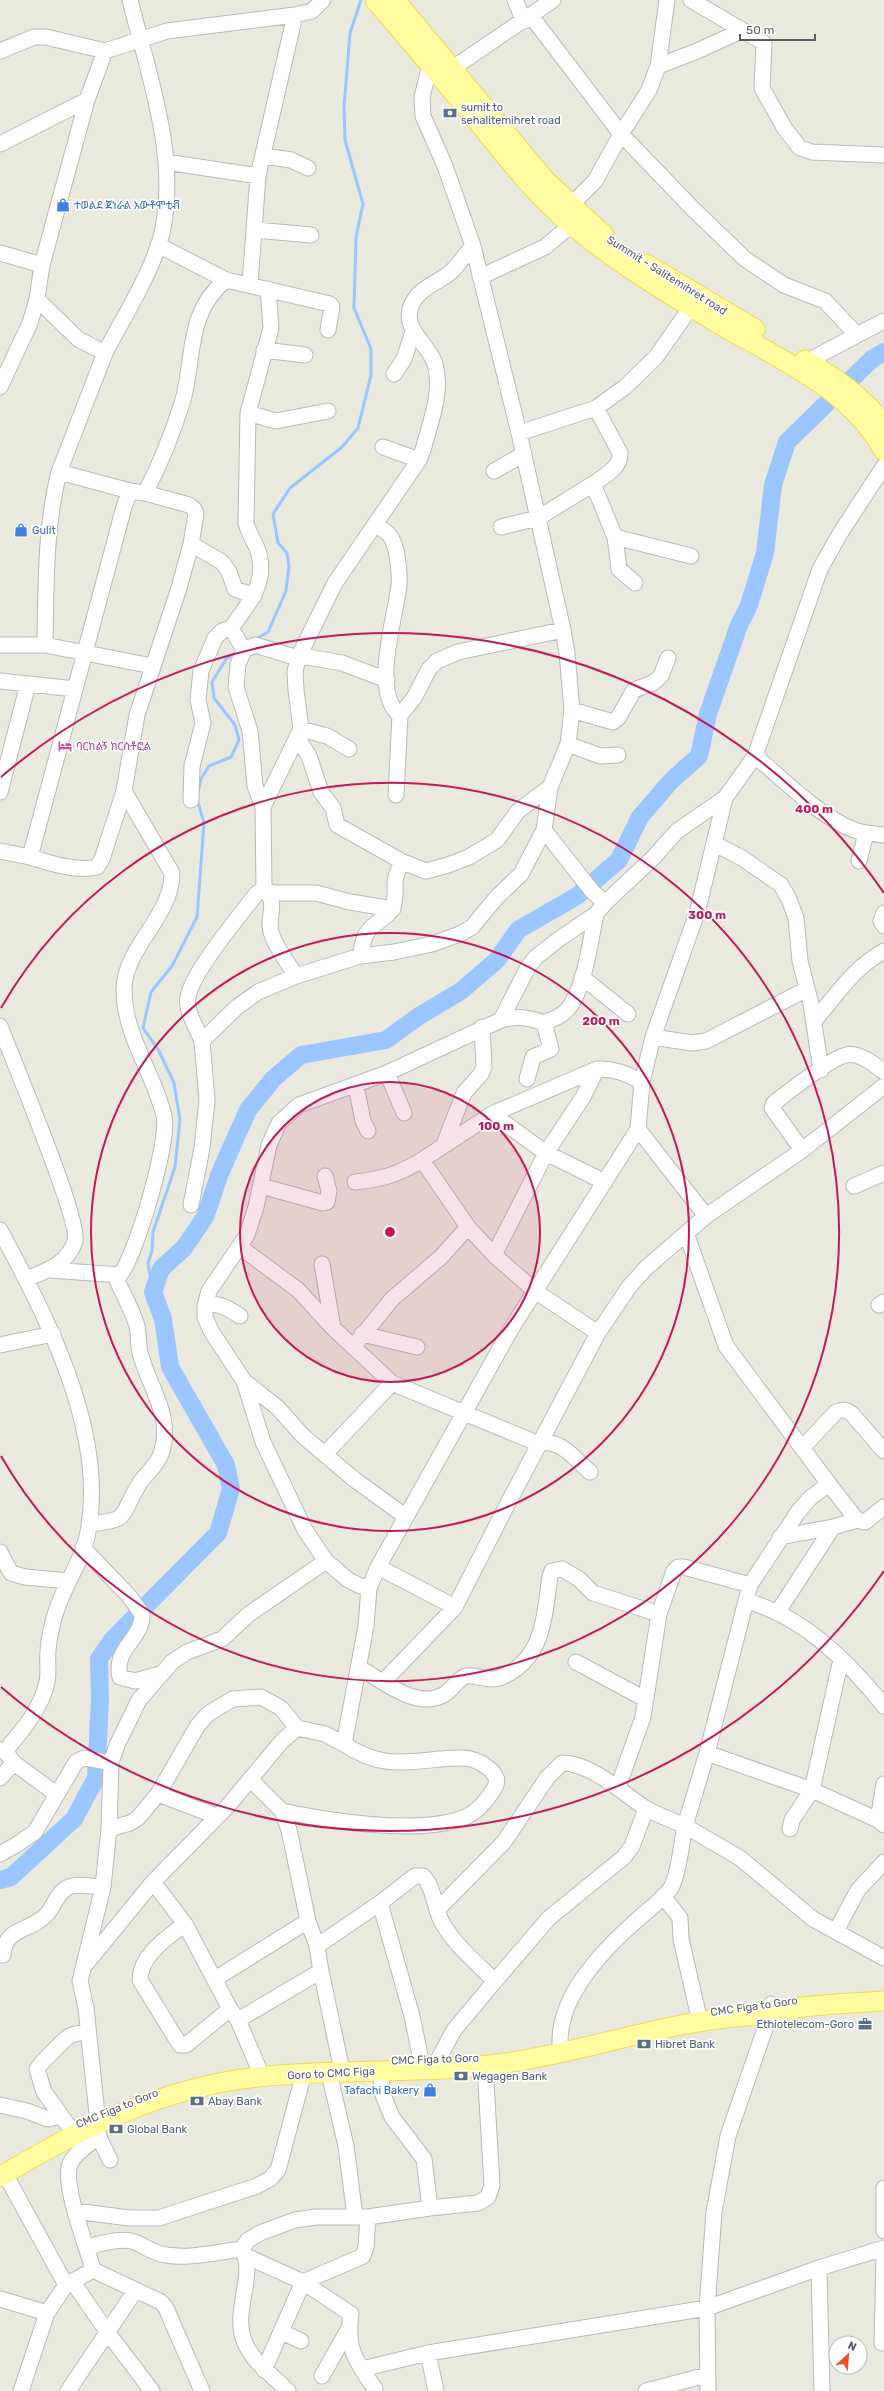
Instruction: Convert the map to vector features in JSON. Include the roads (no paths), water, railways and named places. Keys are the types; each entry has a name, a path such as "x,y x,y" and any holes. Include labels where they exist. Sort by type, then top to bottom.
{"main road":[{"path":"375,0 430,65 480,114 529,184 571,225 633,271 691,307 825,379"},
{"name":"Summit - Salitemihret road","path":"395,0 453,68 480,114 570,206 613,242 648,265 808,361 825,379 850,398"},
{"path":"850,398 884,425"},
{"path":"850,398 884,451"},
{"name":"CMC Figa to Goro","path":"2,2172 66,2127 98,2124 176,2086 259,2069 334,2067 508,2055 698,2013 770,2009 884,1992"},
{"path":"770,2009 884,2001"},
{"name":"Goro to CMC Figa","path":"98,2124 161,2099 208,2086 258,2077 304,2073 334,2067 380,2070 485,2066 663,2028 770,2009"}],"street":[{"path":"45,646 47,558 54,492 59,472 105,353 136,294 158,245 162,231 166,162 147,56 140,39 130,0"},
{"path":"0,51 34,37 46,36 105,51 168,31 296,15 312,11 323,0"},
{"path":"515,0 621,134 692,209 745,259 784,285 825,301 857,335"},
{"path":"453,68 553,0"},
{"path":"570,206 595,181 621,134 649,90 658,66 667,0"},
{"path":"691,0 741,31 764,43 762,88 785,129 800,148 812,152 884,156"},
{"path":"250,284 256,230 258,176 264,156 277,88 296,15"},
{"path":"658,66 696,52 741,31"},
{"path":"0,388 6,362 30,323 37,299 42,265 87,100 105,51"},
{"path":"202,1041 237,1007 258,992 296,976 360,956 394,952 432,944 472,927 497,897 521,874 544,830 550,787 568,744 572,710 567,653 563,630 524,454 473,246 445,166 423,116 422,98 430,65"},
{"path":"0,144 87,100"},
{"path":"264,156 291,160 308,168"},
{"path":"166,162 258,176"},
{"path":"480,276 545,247 571,225"},
{"path":"256,230 311,235"},
{"path":"158,245 226,280 250,284 331,305 328,330"},
{"path":"394,374 404,359 412,331 411,306 416,298 426,288 451,272 473,246"},
{"path":"0,253 42,265"},
{"path":"145,493 172,433 183,398 192,338 199,316 210,296 226,280"},
{"path":"268,289 271,328 248,413 246,523 248,532 259,552 262,575 237,639 238,664 236,687 250,731 255,786 263,807 264,889 271,896 273,909 269,924 272,936 296,976"},
{"path":"37,299 78,339 105,353"},
{"path":"519,433 596,408 625,387 656,357 691,307"},
{"path":"808,361 884,321"},
{"path":"412,331 433,358 438,382 437,394 419,460 335,583 298,658 296,678 299,733 314,768 321,792 333,808 337,825 419,870 430,870 469,857 497,840 518,811 550,787"},
{"path":"264,350 305,355"},
{"path":"501,527 538,518 593,484 618,464 620,453 596,408"},
{"path":"248,413 276,421 328,411"},
{"path":"383,447 419,460"},
{"path":"494,471 524,454"},
{"path":"501,1020 528,967 536,957 601,908 653,858 676,831 725,798 755,756 820,569 840,532 884,466"},
{"path":"0,851 59,865 90,868 97,867 102,859 124,790 137,715 179,588 191,544 196,514 194,509 189,505 59,472"},
{"path":"593,484 615,537 619,569 635,583"},
{"path":"30,857 130,491"},
{"path":"375,525 390,536 397,557 399,585 391,632 387,680 388,696 392,710 400,716"},
{"path":"615,537 691,556"},
{"path":"191,544 222,562 235,589 254,596"},
{"path":"396,795 400,716 414,698 429,669 437,661 458,652 563,630"},
{"path":"191,800 192,766 203,723 198,700 201,671 215,638 222,631 237,639 298,658 308,657 342,663 387,680"},
{"path":"0,645 45,646 85,652 152,666"},
{"path":"572,710 613,722 618,718 634,690 653,682 661,676 668,658"},
{"path":"0,681 76,689"},
{"path":"0,792 28,684"},
{"path":"263,807 299,733"},
{"path":"299,733 327,736 349,750"},
{"path":"568,744 600,756 618,755"},
{"path":"755,756 823,812 854,830 884,835"},
{"path":"50,1270 100,1272 115,1276 122,1273 141,1222 159,1161 165,1131 162,1110 132,1035 124,992 127,974 135,956 167,903 172,886 170,866 124,790"},
{"path":"344,1744 366,1626 369,1588 378,1567 405,1516 535,1290 638,1129 642,1082 653,1037 697,913 725,798"},
{"path":"544,830 589,887 601,908 582,977 573,1002 565,1012 544,1023"},
{"path":"859,861 866,832"},
{"path":"715,844 742,858 781,885 789,899 796,918 800,961 814,1021 821,1070"},
{"path":"360,956 364,937 369,930 393,909 395,896 394,876 403,862"},
{"path":"264,889 275,893 316,893 350,902 393,909"},
{"path":"191,1205 202,1148 206,1100 202,1041 189,1010 188,998 190,989 220,942 256,894 264,889"},
{"path":"884,913 881,921 884,926"},
{"path":"814,1021 855,972 868,960 884,951"},
{"path":"582,977 628,1014"},
{"path":"653,1037 692,1043 706,1041 807,989"},
{"path":"369,1588 358,1585 347,1579 326,1561 305,1530 282,1485 263,1442 244,1381 211,1331 205,1317 205,1306 209,1291 240,1246 252,1222 269,1145 279,1123 299,1104 356,1086 387,1073 482,1027 501,1020 518,1016 530,1017 544,1023"},
{"path":"527,1079 533,1057 551,1049 544,1023"},
{"path":"0,1026 64,1191 76,1233 75,1241 62,1262 50,1270 26,1279"},
{"path":"444,1144 464,1093 481,1074 484,1067 482,1027"},
{"path":"802,1150 772,1108 774,1103 846,1054 873,1062 884,1072"},
{"path":"355,1182 382,1179 393,1176 422,1160 444,1144 492,1114 597,1069 607,1068 622,1072 642,1082"},
{"path":"494,1255 546,1153 583,1097 597,1069"},
{"path":"387,1073 404,1113"},
{"path":"356,1086 363,1121 368,1131"},
{"path":"384,1681 455,1607 598,1333 615,1307 646,1268 706,1216 802,1150 884,1086"},
{"path":"492,1114 546,1153 605,1182"},
{"path":"638,1129 706,1216"},
{"path":"422,1160 468,1227 494,1255 535,1290 598,1333"},
{"path":"854,1186 884,1173"},
{"path":"261,1186 323,1203 327,1202 329,1191 325,1176"},
{"path":"353,1347 362,1334 392,1299 441,1257 468,1227"},
{"path":"0,1230 53,1334 65,1365 82,1425 91,1487 89,1524 83,1548 61,1596 53,1621 48,1650 47,1681 37,1709 24,1729 2,1750 14,1763 56,1794"},
{"path":"686,1233 726,1346 803,1446 829,1484 857,1520"},
{"path":"240,1246 298,1290 333,1328 392,1383 539,1444 548,1441 556,1443 590,1472"},
{"path":"322,1264 333,1328"},
{"path":"89,1524 109,1522 123,1516 133,1493 146,1474 154,1468 163,1447 163,1416 158,1395 140,1352 133,1316 115,1276"},
{"path":"205,1306 212,1304 227,1308 240,1316"},
{"path":"0,1345 53,1334"},
{"path":"362,1334 417,1347"},
{"path":"244,1381 278,1408 303,1436 355,1480 405,1516"},
{"path":"325,1454 392,1383"},
{"path":"803,1446 836,1412 847,1410 884,1451"},
{"path":"560,2043 560,2026 569,2004 582,1982 599,1959 625,1930 671,1887 675,1876 685,1826 707,1752 750,1586 780,1538 810,1498 829,1484"},
{"path":"780,1538 833,1528 857,1520 866,1522 884,1507"},
{"path":"777,1612 833,1528"},
{"path":"83,1548 132,1600 142,1614 136,1633 119,1661 120,1677 135,1681 160,1674"},
{"path":"0,1552 11,1573 69,1581"},
{"path":"110,2160 98,2124 87,2032 86,2008 80,1981 103,1888 109,1829 105,1761 117,1745 140,1700 160,1674 172,1662 187,1652 222,1639 249,1614 326,1561"},
{"path":"378,1567 455,1607"},
{"path":"618,1787 641,1723 659,1614 674,1571 678,1567 750,1586"},
{"path":"358,1667 408,1696 421,1700 433,1699 444,1695 462,1677 469,1676 484,1679 498,1678 529,1658 536,1645 544,1622 550,1576 552,1571 556,1570 562,1569 572,1573 593,1593 659,1614"},
{"path":"746,1601 777,1612 803,1629 841,1659 884,1706"},
{"path":"790,1829 792,1820 812,1790 841,1659"},
{"path":"576,1662 645,1699"},
{"path":"109,1829 130,1823 138,1818 158,1794 198,1725 209,1713 233,1698 261,1697 281,1708 297,1728 325,1734 360,1754 375,1760 394,1762 467,1758 479,1762 493,1771 496,1777 496,1784 489,1797 474,1812 452,1822 392,1826 318,1818 282,1811"},
{"path":"84,1967 153,1882 251,1780 282,1741 297,1728"},
{"path":"707,1752 812,1790 881,1822 884,1784"},
{"path":"0,1854 35,1832 76,1762 84,1758 105,1761"},
{"path":"0,1778 14,1763"},
{"path":"437,1910 504,1842 547,1778 562,1763 572,1763 618,1787 646,1808 685,1826 740,1858 813,1919 884,1958"},
{"path":"251,1780 282,1811 289,1830 308,1921 317,1946 346,2146 366,2247 363,2256 303,2282 264,2370"},
{"path":"158,1794 216,1816"},
{"path":"380,1903 412,2016 430,2060 549,1918 624,1857 632,1846 646,1808"},
{"path":"836,1931 858,1890 884,1862"},
{"path":"317,1946 419,1875 429,1884 442,1923 462,1950 495,1981"},
{"path":"153,1882 185,1924 234,2015 259,2069"},
{"path":"3,1955 5,1942 10,1935 41,1920 63,1890 71,1886 103,1888"},
{"path":"663,1896 680,1918 681,1939 698,2013"},
{"path":"215,1979 308,1921"},
{"path":"185,1924 151,1953 142,1968 140,1980 180,2045 186,2045 234,2015 321,1971"},
{"path":"708,2391 707,2308 714,2212 728,2136 770,2009"},
{"path":"66,2127 44,2092 37,2069 39,2064 54,2053 69,2036 87,2032"},
{"path":"288,2391 254,2359 241,2333 240,2322 246,2269 244,2252 248,2240 260,2233 295,2220 316,2217 361,2217 430,2208 478,2204 488,2197 492,2185 485,2066"},
{"path":"380,2070 384,2095 392,2117 424,2159 430,2208"},
{"path":"75,2211 129,2218 159,2218 257,2186 270,2179 278,2170 304,2073"},
{"path":"0,2105 27,2111 66,2127"},
{"path":"98,2124 70,2164 71,2191 75,2211 93,2270 161,2302 166,2308 202,2391"},
{"path":"2,2172 69,2283 152,2391"},
{"path":"884,2188 884,2231"},
{"path":"87,2247 117,2240 133,2241 155,2253 166,2255 244,2252 303,2282 351,2314 350,2328 353,2357 375,2389"},
{"path":"362,2369 428,2353 707,2308 819,2268 884,2248"},
{"path":"882,2343 884,2257"},
{"path":"819,2268 822,2391"},
{"path":"21,2391 47,2313 69,2283 93,2270"},
{"path":"68,2391 136,2291"},
{"path":"1,2302 47,2313"},
{"path":"322,2376 350,2328"},
{"path":"282,2332 301,2341"},
{"path":"428,2353 436,2391"},
{"path":"646,2391 707,2375"}],"waterway":[{"path":"254,640 268,632 286,591 289,566 287,553 278,543 273,514 290,488 342,447 358,428 371,375 371,349 354,308 356,237 363,204 345,140 344,107 350,33 361,0"},
{"path":"0,1880 11,1877 74,1819 96,1778 100,1699 99,1659 112,1640 218,1533 231,1489 226,1465 170,1367 163,1319 153,1292 161,1269 184,1248 205,1217 220,1173 248,1110 273,1079 301,1055 386,1040 419,1016 461,991 497,960 518,930 577,896 619,860 640,817 671,781 699,756 708,714 739,625 749,605 765,553 773,485 787,442 872,359 884,352"},
{"path":"198,793 201,779 209,766 231,757 239,740 235,725 214,698 212,682 226,659 237,652"},
{"path":"153,1292 148,1263 152,1251 153,1232 175,1167 180,1120 174,1083 159,1051 143,1028 151,992 172,966 197,917 204,823 197,799"}],"place":[{"name":"sumit to sehalitemihret road","path":"450,113"},
{"name":"ተወልደ ጀነራል አውቶሞቲቭ","path":"63,205"},
{"name":"Gulit","path":"21,530"},
{"name":"ባርክልኝ ክርስቶፎል","path":"65,746"},
{"name":"Ethiotelecom-Goro","path":"865,2024"},
{"name":"Hibret Bank","path":"644,2044"},
{"name":"Wegagen Bank","path":"461,2076"},
{"name":"Tafachi Bakery","path":"430,2090"},
{"name":"Abay Bank","path":"197,2101"},
{"name":"Global Bank","path":"116,2129"}]}
